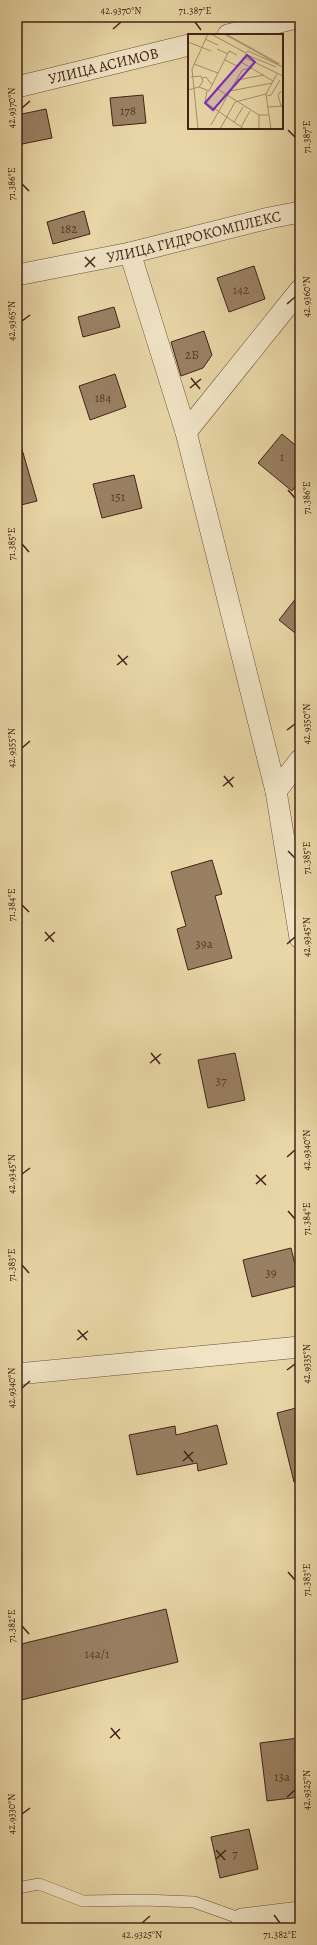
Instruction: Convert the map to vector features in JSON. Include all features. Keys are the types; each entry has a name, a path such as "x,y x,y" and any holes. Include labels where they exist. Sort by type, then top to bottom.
{"street":[{"path":"232,34 300,17"},
{"name":"УЛИЦА АСИМОВ","path":"17,87 188,44"},
{"name":"УЛИЦА ГИДРОКОМПЛЕКС","path":"17,275 130,253 269,218 300,212"},
{"path":"130,253 186,432 276,791 300,938"},
{"path":"186,432 300,290"},
{"path":"276,791 300,760"},
{"path":"17,1374 300,1347"},
{"path":"242,1919 300,1912"}],"lane":[{"path":"17,1888 39,1884 83,1901 144,1900 194,1902 242,1919"}],"building":[{"path":"143,95 146,123 113,126 110,98"},
{"path":"46,109 52,138 17,145 17,115"},
{"path":"84,211 90,234 53,244 47,222"},
{"path":"254,266 265,299 229,312 217,278"},
{"path":"114,307 120,327 83,337 78,317"},
{"path":"204,331 212,355 203,368 181,376 171,342"},
{"path":"115,374 126,407 90,420 79,386"},
{"path":"282,434 300,449 300,481 292,491 258,463"},
{"path":"21,446 37,501 17,506 17,447"},
{"path":"134,475 142,508 102,518 93,484"},
{"path":"300,593 300,637 279,620"},
{"path":"212,860 222,894 215,896 232,958 188,970 177,929 186,926 171,872"},
{"path":"235,1053 245,1100 208,1108 198,1060"},
{"path":"291,1248 300,1285 252,1297 243,1260"},
{"path":"300,1407 300,1482 294,1482 277,1413"},
{"path":"217,1425 227,1464 198,1471 197,1463 137,1475 129,1435 175,1426 176,1435"},
{"path":"166,1609 178,1662 17,1701 17,1645"},
{"path":"298,1738 300,1754 300,1797 267,1801 260,1743"},
{"path":"249,1829 258,1869 220,1878 211,1837"}]}
